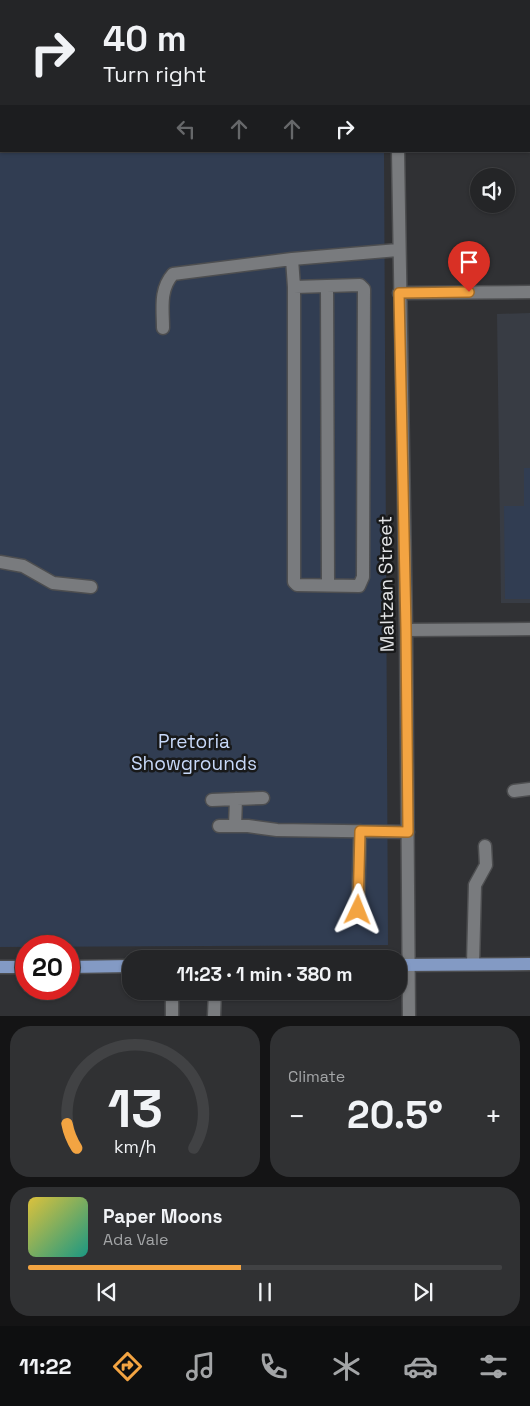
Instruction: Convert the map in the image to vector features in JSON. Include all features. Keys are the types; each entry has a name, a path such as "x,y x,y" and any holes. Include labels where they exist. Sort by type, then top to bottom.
{"main road":[{"path":"407,965 530,964"},
{"path":"80,967 122,966"},
{"path":"0,967 15,967"}],"street":[{"name":"Maltzan Street","path":"398,152 408,832 404,950"},
{"path":"163,328 163,293 166,282 173,274 292,259 398,250"},
{"path":"292,259 294,287 294,582 297,585 358,586 363,577 364,296 360,285 294,287"},
{"path":"327,286 328,585"},
{"path":"399,293 530,292"},
{"path":"0,562 23,566 53,583 92,587"},
{"path":"406,630 530,629"},
{"path":"514,790 530,790"},
{"path":"212,800 263,798"},
{"path":"234,826 236,799"},
{"path":"219,826 277,830 408,832"},
{"path":"358,910 360,831"},
{"path":"473,964 475,886 486,865 485,846"},
{"name":"Maltzan Street","path":"407,996 409,1016"},
{"path":"172,1000 172,1016"},
{"path":"214,1016 215,1000"}],"shaded area":[{"path":"530,313 530,603 501,603 497,314"}],"green space":[{"name":"Pretoria Showgrounds","path":"0,152 384,152 388,945 80,947 80,935 15,935 15,947 0,947"},
{"path":"524,468 530,468 530,599 505,599 504,506 524,506"}],"route":[{"path":"358,910 360,831 408,832 399,293 469,292"}]}
